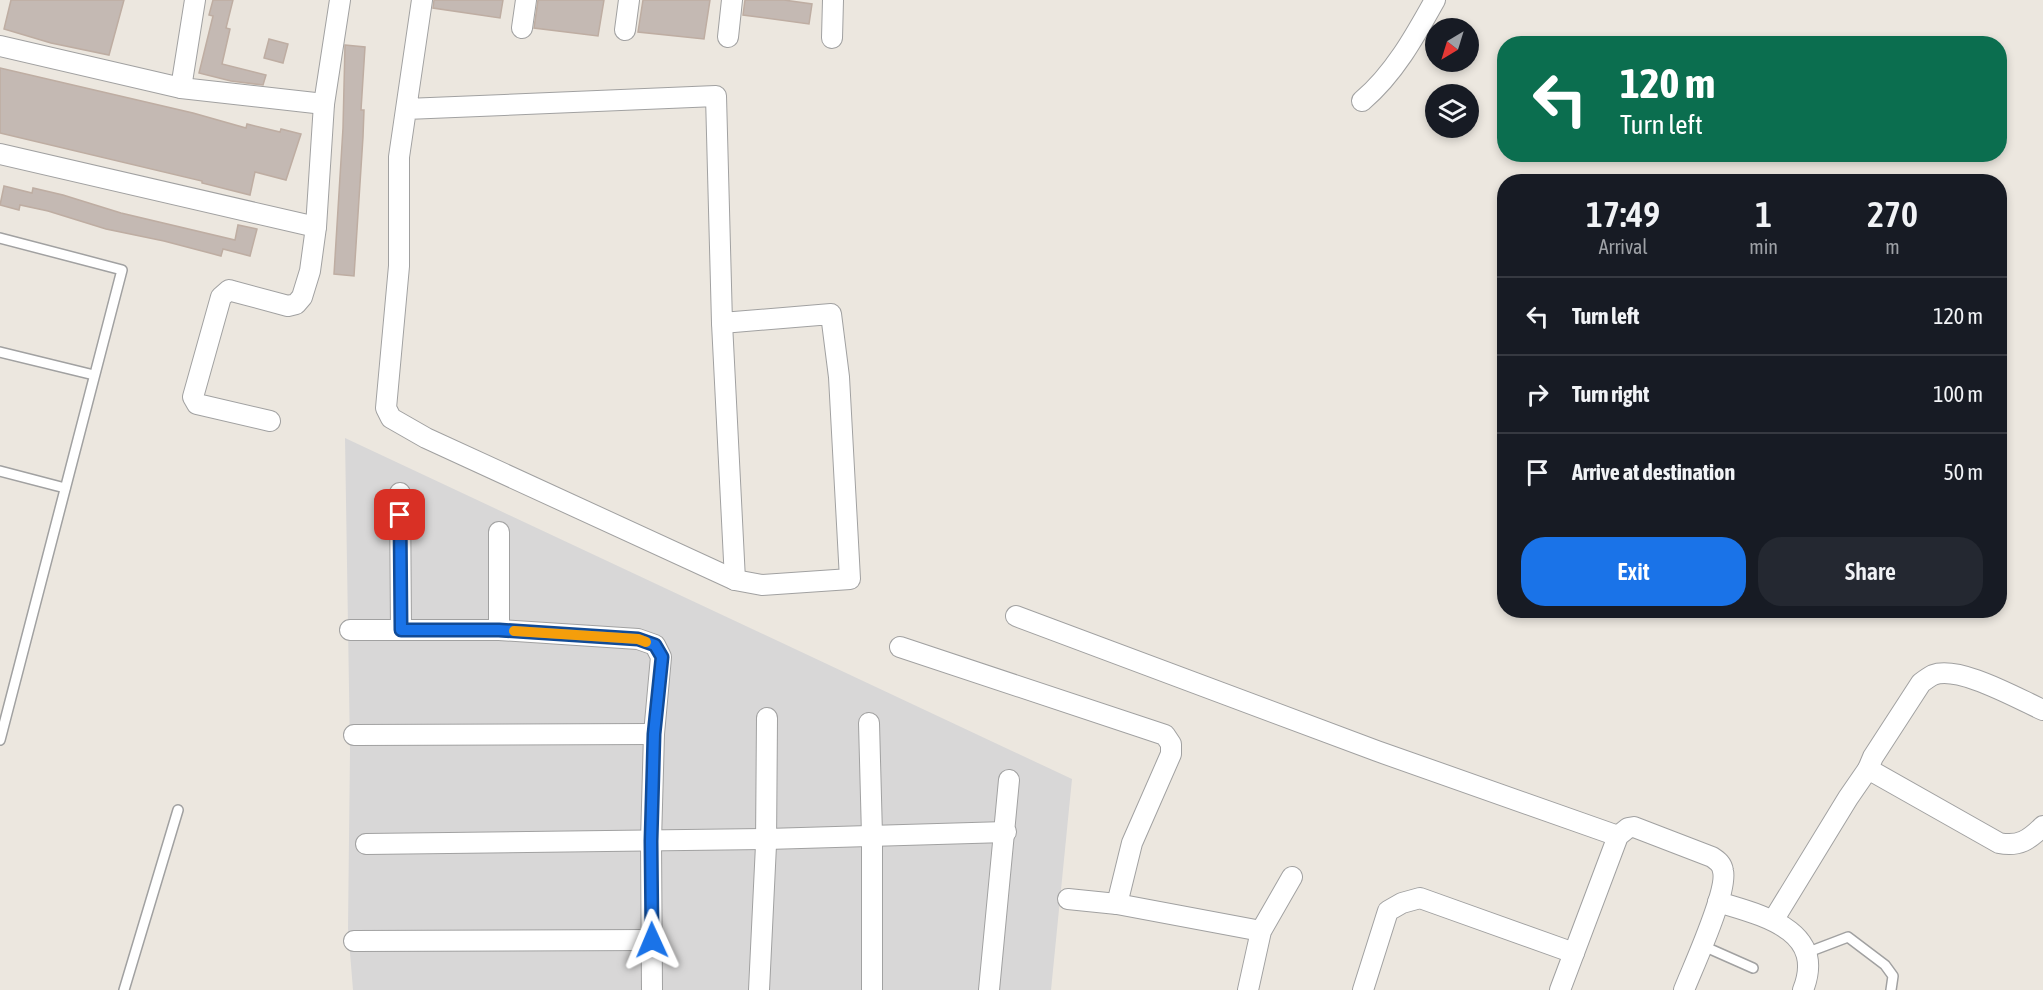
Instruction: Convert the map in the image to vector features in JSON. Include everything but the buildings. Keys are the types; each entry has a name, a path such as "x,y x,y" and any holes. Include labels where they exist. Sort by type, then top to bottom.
{"street":[{"path":"181,88 195,0"},
{"path":"270,421 197,404 194,397 195,388 221,297 229,290 288,306 296,304 302,297 310,271 316,227 324,104 340,0"},
{"path":"422,0 399,157 399,266 386,408 391,418 426,438 735,580 762,585 850,579 839,377 831,314 722,323"},
{"path":"522,28 526,0"},
{"path":"625,30 629,0"},
{"path":"728,37 732,0"},
{"path":"832,38 833,0"},
{"path":"1362,101 1375,90 1394,66 1435,0"},
{"path":"0,46 181,88 324,104"},
{"path":"406,109 716,96 722,323 735,580"},
{"path":"0,154 316,227"},
{"path":"400,492 401,630"},
{"path":"499,532 499,630"},
{"path":"1016,616 1377,751 1618,836"},
{"path":"350,630 499,630 638,639 655,645 662,657 654,734 651,841 652,990"},
{"path":"900,647 1165,735 1171,744 1171,754 1132,843 1117,904"},
{"path":"1774,919 1921,683 1933,675 1963,676 2043,710"},
{"path":"759,990 766,839 767,718"},
{"path":"869,723 873,835 872,990"},
{"path":"354,735 654,734"},
{"path":"1868,769 1999,843 2036,844 2043,826"},
{"path":"989,990 1006,832 1009,780"},
{"path":"1560,990 1618,836 1628,828 1634,827 1720,862 1724,873 1718,902 1684,990"},
{"path":"366,844 766,839 1006,832"},
{"path":"1248,990 1261,931 1292,877"},
{"path":"1363,990 1388,911 1402,903 1420,898 1574,953"},
{"path":"1068,899 1117,904 1261,931"},
{"path":"1718,902 1774,919 1801,941 1806,953 1808,970 1806,988"},
{"path":"354,941 652,940"}],"lane":[{"path":"0,238 122,270 0,740"},
{"path":"0,352 94,375"},
{"path":"0,471 65,488"},
{"path":"124,990 178,810"},
{"path":"1806,953 1848,937 1885,965 1893,976 1891,990"},
{"path":"1701,945 1753,968"}],"shaded area":[{"path":"345,438 1072,779 1051,990 353,990 348,928 350,751"}],"slow traffic":[{"path":"514,631 638,639 646,642"}],"route":[{"path":"400,515 401,630 499,630 638,639 655,645 662,657 654,734 651,841 652,940"}]}
